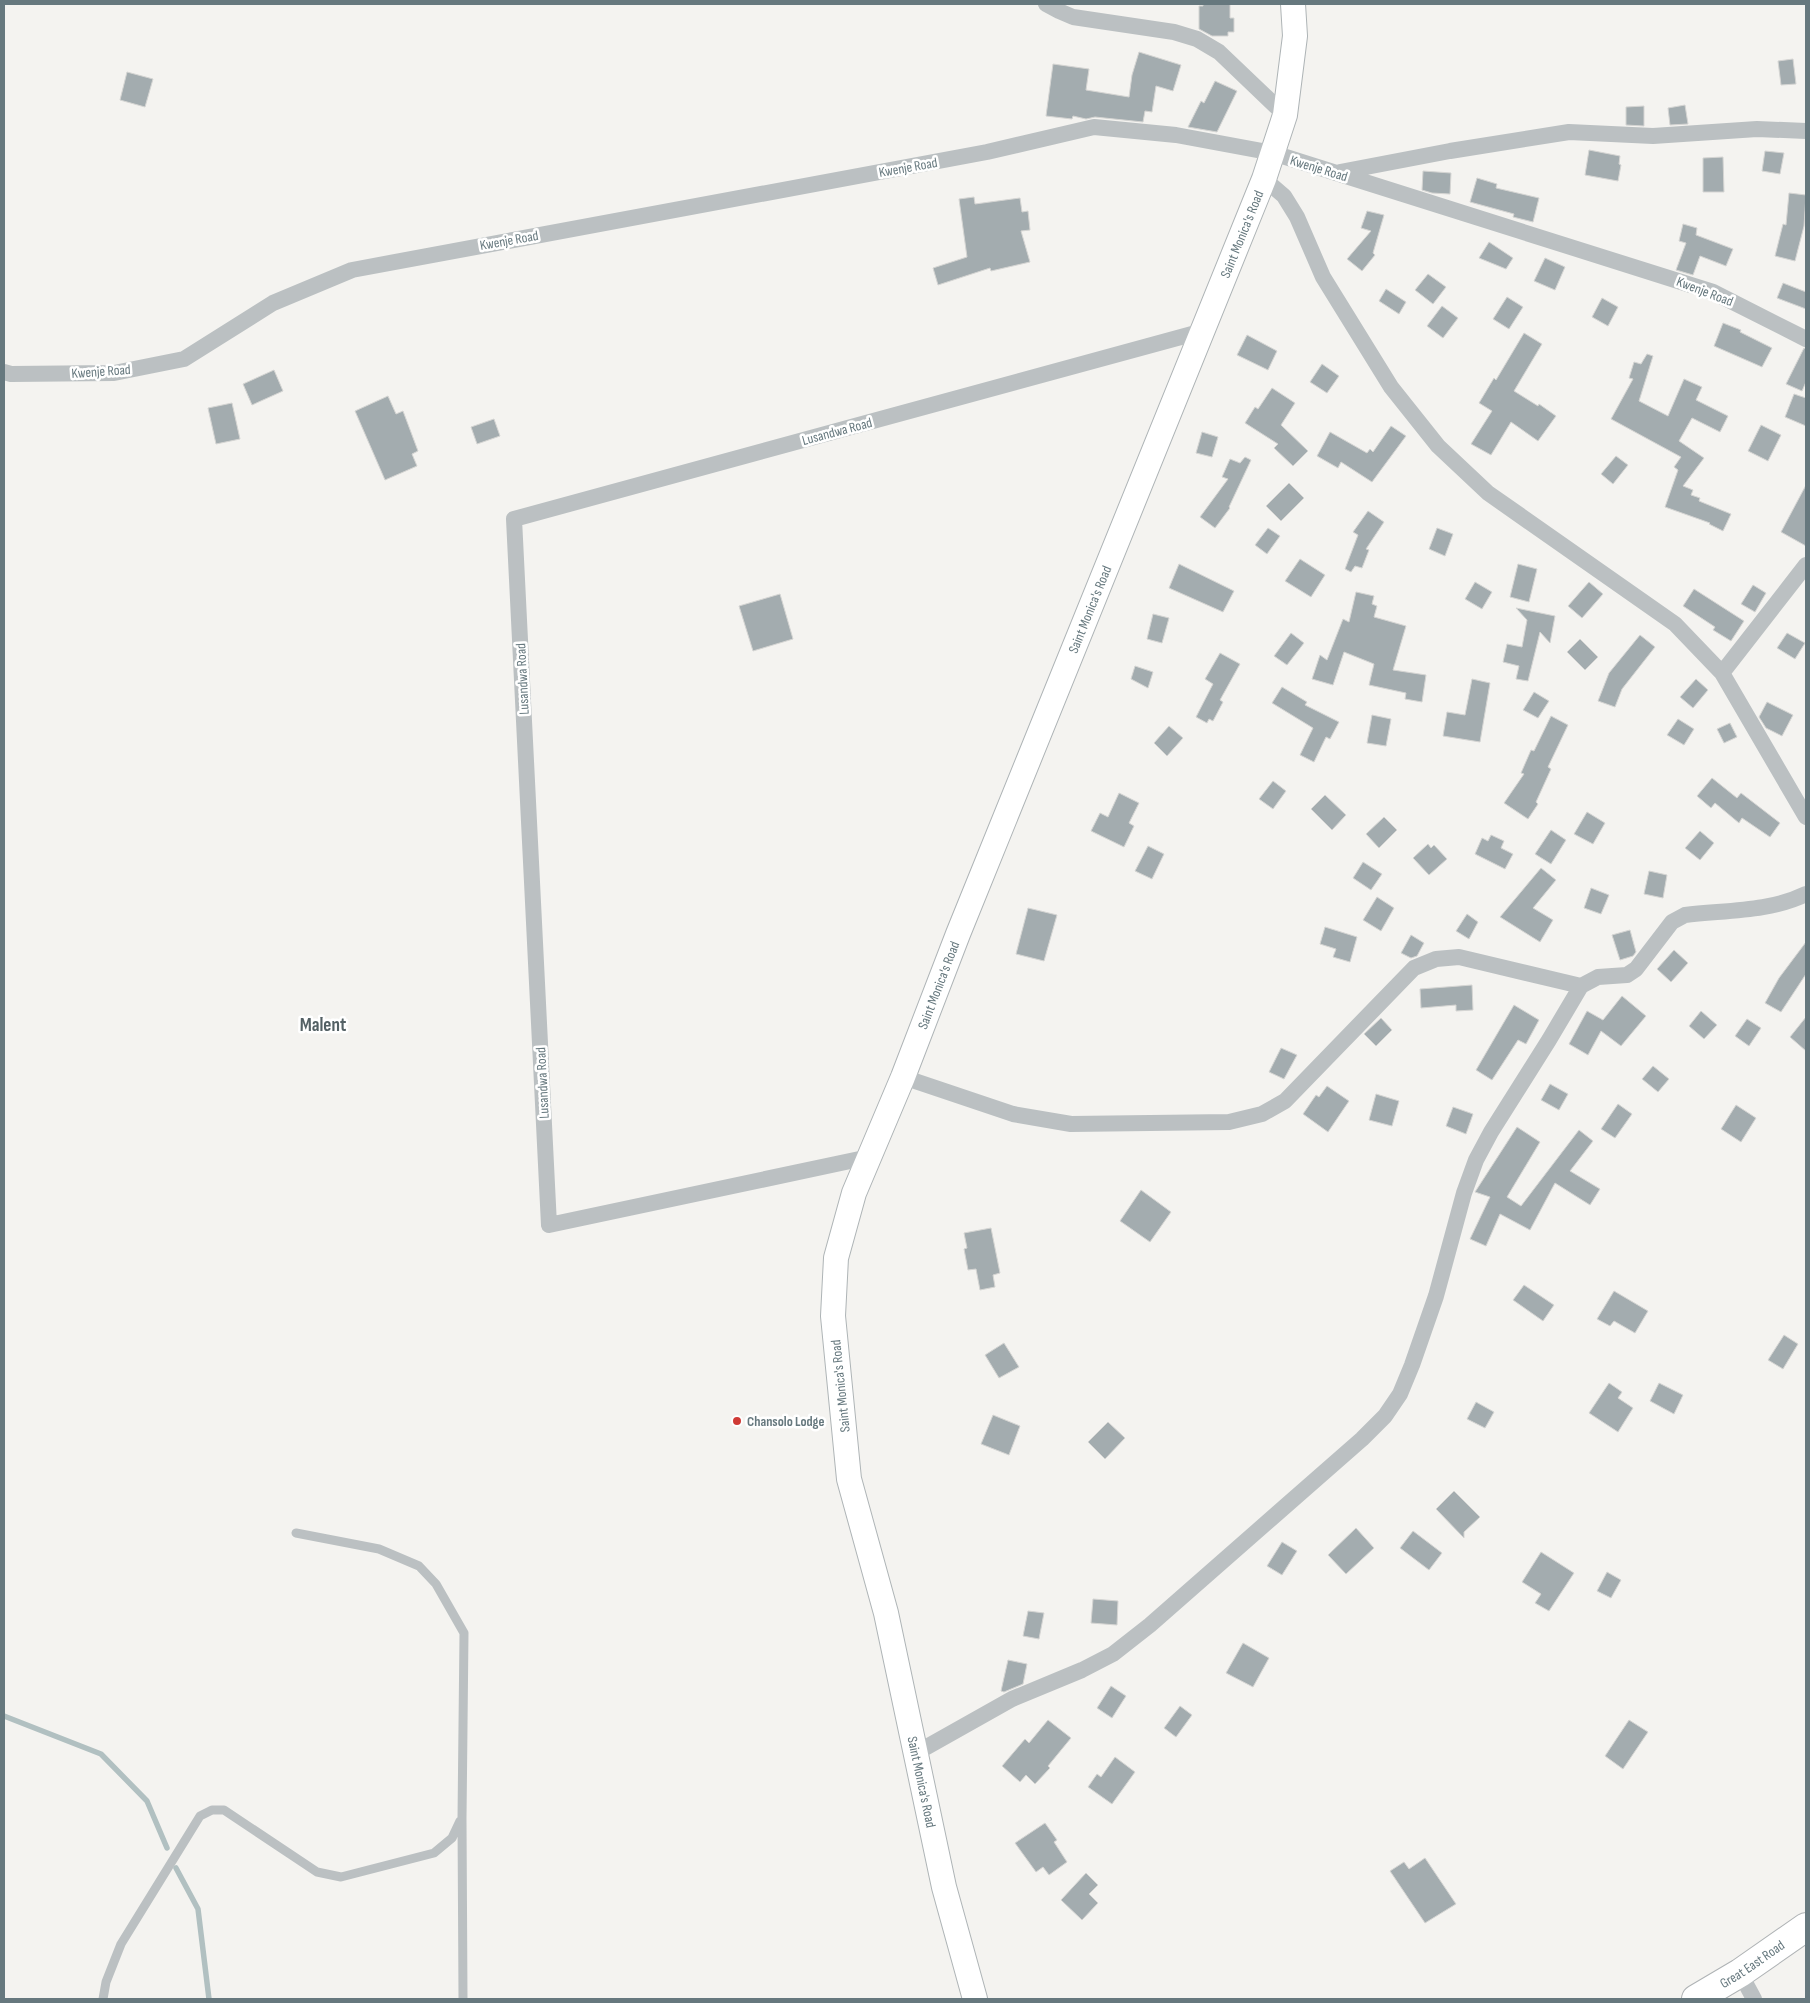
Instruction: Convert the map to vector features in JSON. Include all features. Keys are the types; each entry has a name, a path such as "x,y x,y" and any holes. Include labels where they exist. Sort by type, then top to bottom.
{"highway":[{"name":"Great East Road","path":"1696,1999 1740,1973 1806,1927"}],"street":[{"path":"1046,4 1073,17 1174,32 1197,38 1219,52 1285,115"},
{"name":"Saint Monica's Road","path":"976,1999 944,1887 886,1612 849,1479 832,1316 836,1258 854,1193 903,1077 962,925 1264,179 1285,115 1295,36 1293,4"},
{"name":"Kwenje Road","path":"4,372 11,374 114,373 184,359 273,303 352,270 987,152 1094,127 1176,135 1273,153 1713,292 1806,339"},
{"path":"1336,173 1450,151 1569,132 1653,136 1758,130 1806,131"},
{"path":"1264,179 1284,196 1297,217 1323,277 1333,294 1391,387 1438,446 1488,493 1675,624 1722,674 1806,817"},
{"name":"Lusandwa Road","path":"869,1157 549,1225 514,519 1203,331"},
{"path":"1722,674 1806,565"},
{"path":"916,1753 1012,1699 1082,1670 1112,1654 1150,1625 1362,1439 1385,1416 1400,1394 1412,1365 1436,1296 1464,1192 1476,1160 1491,1132 1550,1040 1581,986 1598,977 1628,975 1636,969 1672,922 1685,914 1775,906 1791,902 1806,894"},
{"path":"903,1077 1013,1114 1071,1124 1229,1122 1262,1114 1285,1101 1414,968 1436,959 1459,956 1581,986"},
{"path":"1740,1973 1754,1999"}],"lane":[{"path":"296,1533 379,1549 419,1566 436,1584 464,1633 463,1999"},
{"path":"103,1999 106,1982 121,1944 200,1816 212,1810 224,1810 316,1872 341,1877 434,1853 452,1838 462,1819"}],"building":[{"path":"1203,4 1230,4 1230,18 1234,18 1234,32 1228,32 1228,36 1212,36 1199,29 1199,6 1203,6"},
{"path":"1139,52 1181,65 1173,91 1156,86 1152,112 1145,111 1143,122 1095,117 1086,119 1073,116 1072,119 1046,116 1053,64 1089,69 1086,90 1129,97 1132,75"},
{"path":"1793,59 1796,84 1781,85 1778,61"},
{"path":"127,72 153,79 145,107 120,100"},
{"path":"1215,81 1237,91 1217,132 1188,127 1201,101 1204,103"},
{"path":"1685,105 1688,124 1670,125 1668,108"},
{"path":"1644,106 1644,126 1626,125 1626,107"},
{"path":"1589,150 1620,156 1619,164 1621,165 1618,181 1585,175"},
{"path":"1765,151 1784,153 1780,174 1762,171"},
{"path":"1723,157 1724,192 1703,192 1703,158"},
{"path":"1423,171 1451,173 1450,194 1432,193 1422,190"},
{"path":"1477,178 1497,184 1496,188 1539,198 1533,222 1513,217 1514,214 1470,202"},
{"path":"1789,193 1806,195 1804,226 1795,261 1775,256 1783,224 1786,225"},
{"path":"974,197 975,204 1020,198 1022,212 1028,211 1030,230 1021,231 1030,262 991,271 990,268 938,285 933,268 967,257 959,199"},
{"path":"1367,211 1384,215 1373,253 1375,255 1362,271 1347,259 1371,231 1361,228"},
{"path":"1683,224 1697,228 1696,235 1733,249 1726,266 1700,256 1693,275 1676,270 1686,243 1679,241"},
{"path":"1489,242 1513,258 1506,269 1479,258"},
{"path":"1545,258 1565,267 1555,290 1534,281"},
{"path":"1428,274 1446,287 1433,304 1415,290"},
{"path":"1783,283 1806,292 1806,309 1777,298"},
{"path":"1386,289 1406,302 1399,314 1379,301"},
{"path":"1507,297 1523,307 1509,329 1493,319"},
{"path":"1602,298 1618,307 1608,326 1592,317"},
{"path":"1442,306 1458,318 1443,338 1427,326"},
{"path":"1723,323 1741,330 1740,332 1772,348 1762,367 1714,346"},
{"path":"1524,333 1542,344 1514,391 1538,406 1539,404 1556,416 1538,441 1511,422 1491,455 1471,444 1492,411 1479,403 1494,378 1496,380"},
{"path":"1247,335 1277,351 1268,370 1237,355"},
{"path":"1804,348 1806,349 1806,382 1802,391 1786,384"},
{"path":"1647,354 1653,356 1639,401 1668,416 1684,379 1702,387 1696,400 1728,416 1720,432 1692,418 1679,441 1704,458 1683,486 1693,490 1691,495 1700,498 1699,501 1731,514 1723,531 1710,523 1665,507 1678,470 1674,467 1681,457 1611,419 1633,379 1629,378 1634,362 1641,364"},
{"path":"1322,364 1339,376 1327,393 1310,382"},
{"path":"274,370 283,391 252,405 243,384"},
{"path":"1272,388 1295,403 1281,425 1308,451 1293,466 1274,448 1278,444 1245,423 1255,407 1258,409"},
{"path":"1794,394 1806,398 1806,426 1785,417"},
{"path":"388,396 396,414 403,411 418,451 412,454 417,466 385,480 355,411"},
{"path":"232,403 240,439 216,444 208,408"},
{"path":"494,419 500,436 477,444 471,427"},
{"path":"1761,425 1781,435 1768,461 1748,451"},
{"path":"1391,426 1406,436 1372,482 1341,462 1338,468 1317,456 1330,432 1367,453 1370,449 1373,452"},
{"path":"1202,432 1218,437 1212,457 1196,453"},
{"path":"1616,456 1628,465 1613,484 1601,474"},
{"path":"1245,457 1251,460 1230,508 1215,528 1200,517 1228,479 1222,477 1230,459 1240,463"},
{"path":"1289,483 1304,498 1281,521 1266,506"},
{"path":"1806,485 1806,546 1781,532"},
{"path":"1368,511 1384,522 1366,549 1369,550 1362,568 1355,566 1351,572 1345,569 1358,535 1353,532"},
{"path":"1268,528 1280,536 1267,554 1255,545"},
{"path":"1437,528 1453,534 1445,556 1429,549"},
{"path":"1300,559 1325,575 1311,597 1285,581"},
{"path":"1179,564 1234,591 1223,612 1169,588"},
{"path":"1518,564 1537,569 1529,602 1510,597"},
{"path":"1475,582 1492,592 1482,609 1465,599"},
{"path":"1589,582 1603,594 1582,618 1568,606"},
{"path":"1753,585 1766,593 1755,612 1741,604"},
{"path":"1694,589 1744,621 1731,641 1713,630 1715,627 1683,606"},
{"path":"1356,592 1374,596 1372,604 1377,606 1374,617 1406,626 1393,670 1426,675 1422,702 1405,699 1406,693 1369,685 1374,664 1344,652 1333,685 1312,679 1320,655 1327,660 1343,619 1349,622"},
{"path":"780,594 793,639 753,651 739,606"},
{"path":"1516,608 1555,616 1550,643 1540,632 1528,681 1516,679 1519,666 1503,662 1507,644 1522,647 1527,620"},
{"path":"1153,614 1169,618 1162,643 1147,639"},
{"path":"1291,633 1304,643 1287,665 1274,656"},
{"path":"1787,633 1805,643 1795,659 1777,648"},
{"path":"1640,635 1655,647 1622,689 1615,707 1598,701 1609,673"},
{"path":"1580,639 1598,657 1585,670 1567,652"},
{"path":"1220,653 1240,664 1220,700 1223,702 1213,721 1209,719 1207,723 1196,717 1213,684 1205,679"},
{"path":"1135,666 1153,672 1148,688 1131,679"},
{"path":"1472,679 1490,683 1480,742 1443,736 1447,712 1465,715"},
{"path":"1696,679 1708,690 1693,708 1680,697"},
{"path":"1282,687 1307,702 1305,705 1339,722 1330,739 1326,737 1314,762 1300,755 1313,728 1272,703"},
{"path":"1534,692 1549,701 1538,718 1523,710"},
{"path":"1767,702 1793,715 1782,736 1766,728 1759,717"},
{"path":"1372,715 1391,719 1386,746 1367,743"},
{"path":"1551,716 1568,725 1548,767 1551,769 1536,802 1538,804 1528,819 1504,803 1524,774 1521,773 1531,750 1534,751"},
{"path":"1678,719 1694,729 1684,745 1667,735"},
{"path":"1730,723 1737,737 1724,743 1717,729"},
{"path":"1169,726 1183,738 1167,756 1154,743"},
{"path":"1712,778 1737,798 1741,793 1780,823 1770,837 1742,818 1739,823 1715,803 1711,808 1697,796"},
{"path":"1273,781 1286,791 1273,809 1259,799"},
{"path":"1119,793 1139,803 1129,823 1134,826 1124,847 1091,831 1100,813 1108,817"},
{"path":"1325,795 1346,815 1332,830 1311,809"},
{"path":"1587,812 1605,823 1593,844 1574,834"},
{"path":"1384,817 1397,830 1379,848 1366,834"},
{"path":"1551,830 1566,840 1551,864 1535,854"},
{"path":"1700,831 1714,843 1700,860 1685,848"},
{"path":"1491,835 1504,841 1501,848 1513,854 1505,869 1475,854 1482,838 1488,841"},
{"path":"1428,844 1431,848 1434,845 1447,859 1429,875 1413,858"},
{"path":"1148,846 1164,854 1152,879 1135,871"},
{"path":"1363,862 1382,874 1371,890 1353,878"},
{"path":"1541,868 1556,880 1533,908 1553,920 1540,942 1500,917"},
{"path":"1649,871 1667,875 1663,898 1644,894"},
{"path":"1591,888 1609,895 1601,914 1584,908"},
{"path":"1377,897 1394,908 1381,931 1363,920"},
{"path":"1028,908 1057,915 1044,961 1016,954"},
{"path":"1467,914 1478,922 1469,939 1456,931"},
{"path":"1325,927 1357,937 1350,962 1333,957 1336,949 1320,944"},
{"path":"1630,930 1636,952 1633,956 1620,960 1612,935"},
{"path":"1411,935 1424,943 1417,956 1411,958 1401,953"},
{"path":"1806,942 1806,974 1781,1012 1765,1003 1779,978"},
{"path":"1674,950 1688,963 1671,982 1657,969"},
{"path":"1472,985 1473,1010 1456,1011 1456,1005 1421,1008 1420,989"},
{"path":"1622,996 1646,1016 1621,1046 1601,1031 1588,1055 1569,1044 1587,1011 1603,1020"},
{"path":"1514,1005 1539,1020 1526,1044 1518,1040 1492,1080 1476,1070"},
{"path":"1701,1011 1717,1025 1704,1039 1689,1026"},
{"path":"1806,1017 1806,1051 1790,1037"},
{"path":"1381,1018 1392,1030 1376,1046 1364,1034"},
{"path":"1747,1019 1761,1028 1749,1046 1735,1036"},
{"path":"1281,1048 1297,1055 1284,1079 1269,1072"},
{"path":"1653,1066 1669,1079 1658,1092 1642,1079"},
{"path":"1550,1084 1568,1094 1559,1110 1541,1100"},
{"path":"1327,1086 1349,1101 1328,1132 1303,1114 1316,1095 1319,1097"},
{"path":"1376,1094 1399,1101 1392,1126 1369,1120"},
{"path":"1618,1104 1632,1114 1615,1138 1601,1129"},
{"path":"1736,1105 1756,1118 1741,1142 1721,1129"},
{"path":"1453,1107 1473,1114 1466,1134 1446,1126"},
{"path":"1517,1127 1540,1142 1507,1197 1521,1206 1579,1130 1593,1141 1570,1171 1600,1189 1590,1205 1555,1183 1530,1230 1500,1214 1486,1246 1470,1239 1490,1197 1475,1192"},
{"path":"1141,1190 1171,1212 1150,1242 1120,1221"},
{"path":"991,1228 1000,1273 993,1275 995,1287 980,1290 976,1269 968,1270 964,1249 967,1248 964,1233"},
{"path":"1524,1285 1554,1305 1543,1321 1513,1300"},
{"path":"1614,1291 1648,1311 1635,1333 1614,1321 1610,1326 1597,1319"},
{"path":"1784,1335 1798,1344 1783,1369 1768,1360"},
{"path":"1004,1343 1019,1367 999,1378 985,1355"},
{"path":"1609,1383 1622,1392 1618,1398 1633,1408 1618,1432 1589,1413"},
{"path":"1659,1383 1683,1395 1674,1414 1650,1401"},
{"path":"1476,1402 1494,1412 1485,1428 1467,1419"},
{"path":"993,1415 1020,1426 1009,1455 981,1444"},
{"path":"1108,1422 1125,1438 1105,1459 1088,1442"},
{"path":"1454,1491 1480,1517 1464,1532 1464,1538 1436,1509"},
{"path":"1356,1528 1374,1548 1346,1574 1328,1555"},
{"path":"1413,1531 1442,1553 1429,1570 1400,1548"},
{"path":"1282,1542 1297,1551 1282,1575 1267,1566"},
{"path":"1541,1552 1574,1573 1549,1611 1535,1603 1541,1594 1522,1582"},
{"path":"1607,1572 1621,1580 1611,1598 1597,1591"},
{"path":"1093,1599 1118,1601 1117,1625 1091,1623"},
{"path":"1028,1611 1044,1613 1039,1639 1023,1636"},
{"path":"1243,1643 1269,1658 1253,1687 1226,1673"},
{"path":"1008,1660 1027,1664 1023,1684 1004,1692 1001,1691"},
{"path":"1111,1686 1126,1696 1112,1718 1097,1708"},
{"path":"1180,1706 1192,1715 1176,1737 1164,1728"},
{"path":"1048,1720 1071,1738 1048,1766 1050,1768 1035,1784 1026,1775 1020,1782 1002,1766 1025,1739 1029,1743"},
{"path":"1629,1720 1648,1732 1623,1769 1605,1756"},
{"path":"1115,1757 1135,1772 1112,1804 1088,1787 1097,1774 1101,1777"},
{"path":"1045,1823 1057,1840 1054,1842 1067,1862 1049,1875 1043,1867 1036,1872 1015,1843"},
{"path":"1425,1858 1456,1904 1425,1923 1390,1871 1404,1862 1409,1869"},
{"path":"1086,1873 1098,1885 1089,1894 1098,1903 1082,1920 1061,1900"}],"waterway":[{"path":"4,1716 101,1754 147,1801 167,1848"},
{"path":"176,1868 198,1909 209,1999"}],"place":[{"name":"Chansolo Lodge","path":"737,1421"}],"district":[{"name":"Malent","path":"323,1024"}]}
